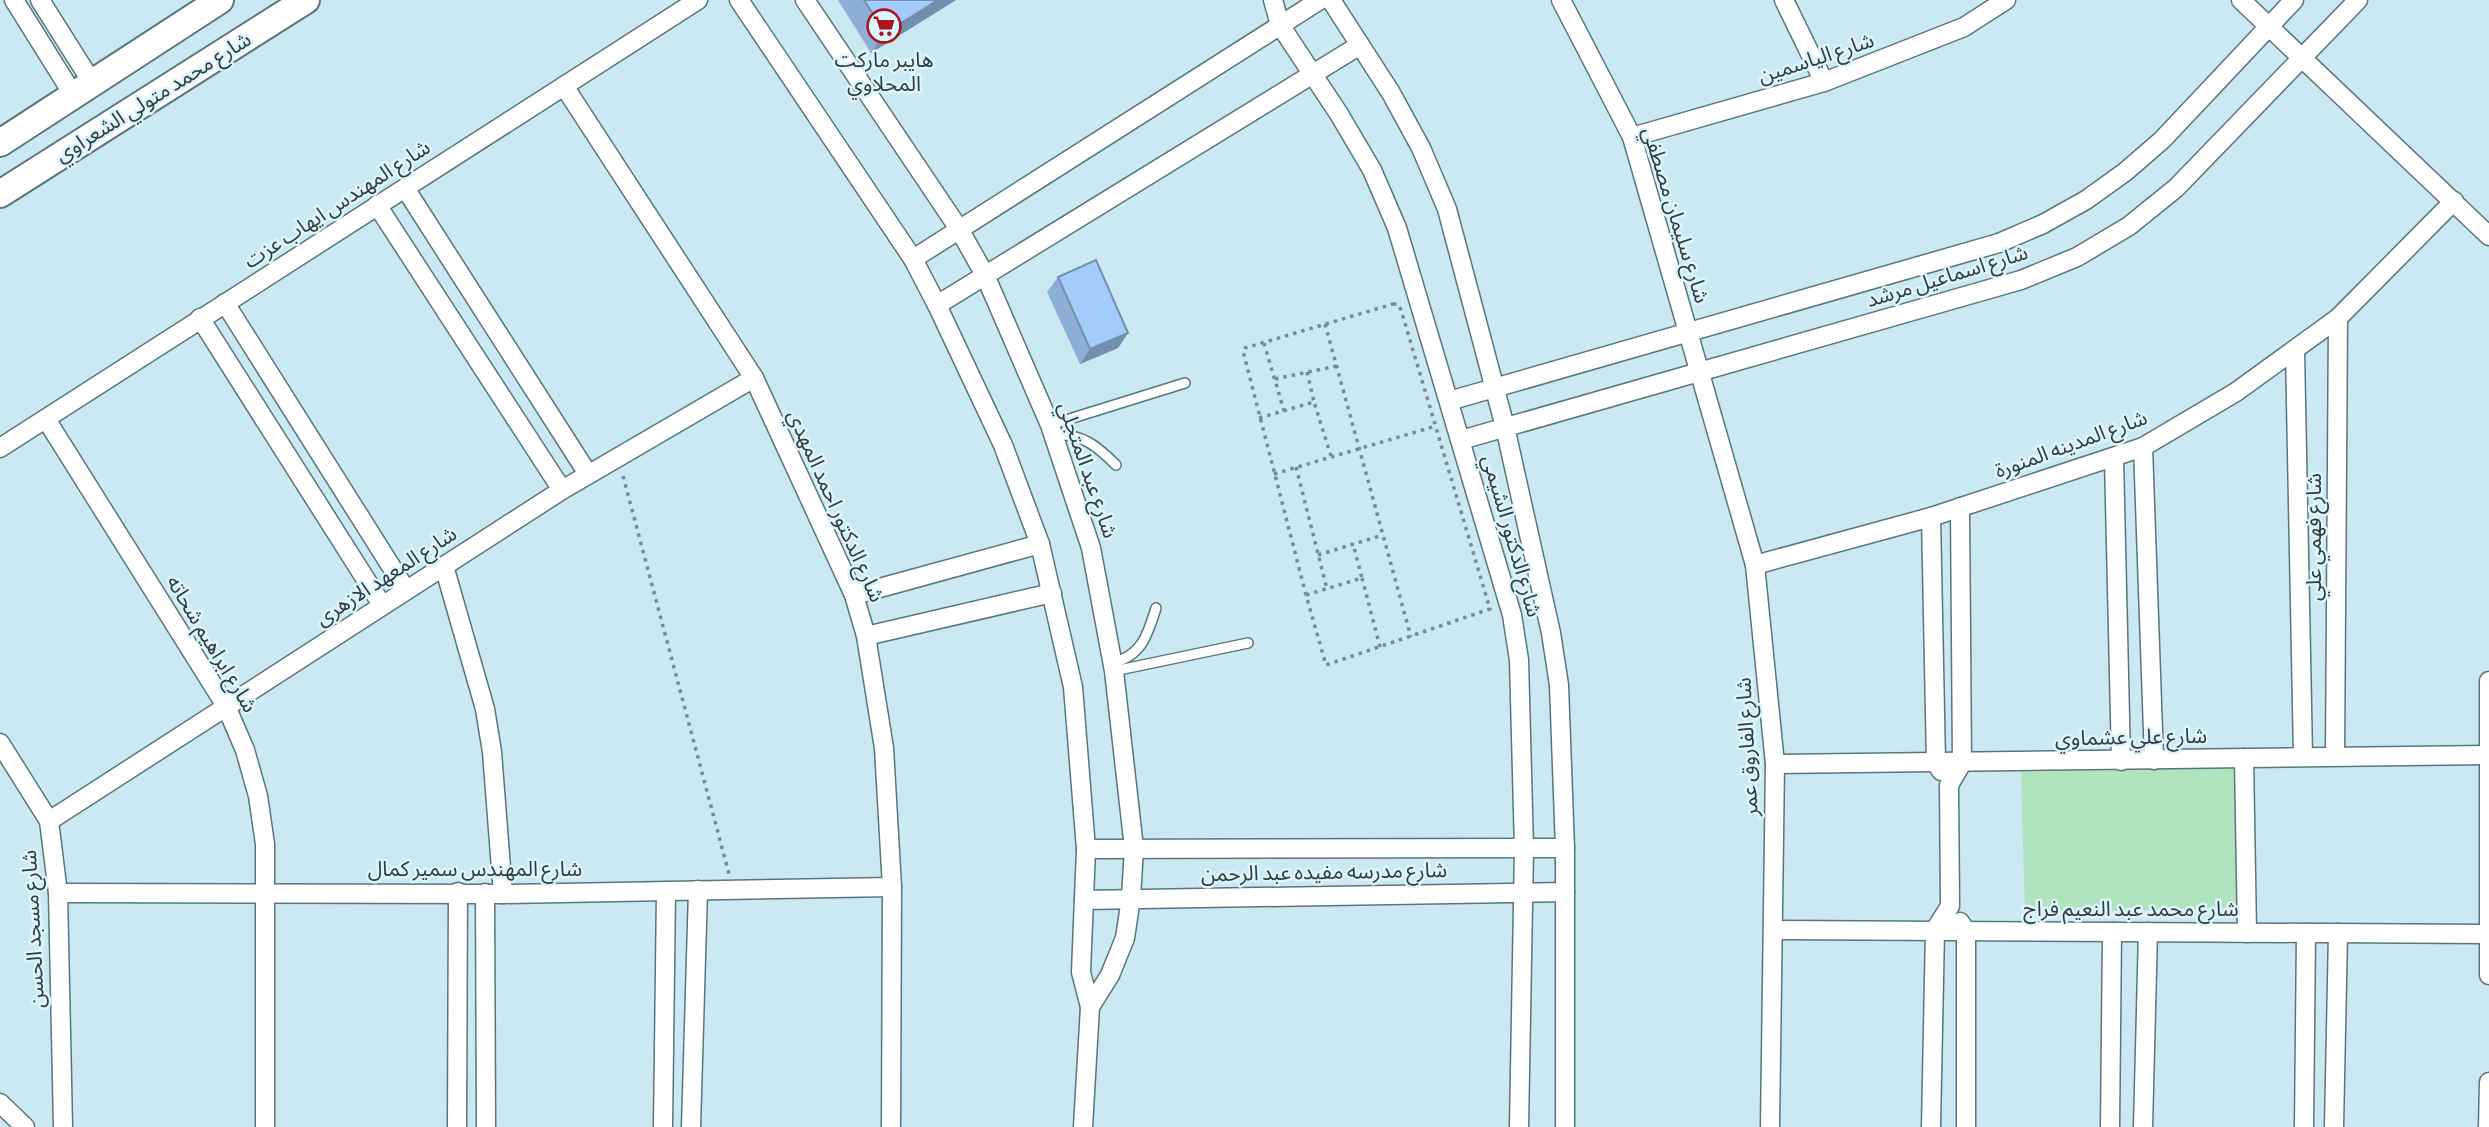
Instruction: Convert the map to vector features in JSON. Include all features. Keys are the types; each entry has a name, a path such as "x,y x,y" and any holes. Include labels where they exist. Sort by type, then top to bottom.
{"main road":[{"name":"شارع محمد متولي الشعراوي","path":"0,143 220,0"},
{"name":"شارع محمد متولي الشعراوي","path":"0,194 306,0"}],"street":[{"path":"13,0 84,90"},
{"path":"40,0 84,90"},
{"name":"شارع المهندس ايهاب عزت","path":"0,448 698,0"},
{"name":"شارع عبد المتجلي","path":"739,0 913,259 1003,444 1040,544 1073,687 1086,849 1081,972 1090,1007 1083,1127"},
{"name":"شارع عبد المتجلي","path":"805,0 959,229 985,275 1052,430 1091,548 1113,667 1134,848 1125,938 1110,975 1090,1007"},
{"name":"شارع الدكتور الشيمي","path":"1273,0 1280,25 1372,170 1397,228 1512,615 1521,683 1524,849 1519,1127"},
{"path":"913,259 1320,0"},
{"name":"شارع الدكتور الشيمي","path":"1331,0 1391,93 1421,148 1447,209 1505,427 1556,659 1561,711 1565,848 1565,1127"},
{"name":"شارع سليمان مصطفي","path":"1561,0 1632,137 1700,372"},
{"path":"1784,0 1824,82"},
{"name":"شارع الياسمين","path":"1632,137 1824,82 1964,27 2006,0"},
{"path":"2241,0 2489,236"},
{"name":"شارع اسماعيل مرشد","path":"1449,401 1999,243 2043,224 2086,200 2125,172 2162,140 2294,0"},
{"name":"شارع اسماعيل مرشد","path":"1461,440 2021,280 2077,257 2129,226 2176,188 2358,0"},
{"path":"937,304 1360,45"},
{"name":"شارع الدكتور احمد المهدي","path":"564,86 754,378 854,595 866,636 884,748 892,887 891,1127"},
{"path":"405,188 588,474"},
{"name":"شارع المدينه المنورة","path":"1755,565 1931,517 2143,447 2236,392 2338,318 2454,201"},
{"path":"377,205 562,490"},
{"path":"225,303 406,590"},
{"path":"200,318 382,605"},
{"name":"شارع فهمي علي","path":"2335,756 2338,318"},
{"name":"شارع فهمي علي","path":"2295,351 2303,756"},
{"name":"شارع الفاروق عمر","path":"1700,372 1755,565 1775,764 1770,1127"},
{"name":"شارع المعهد الازهرى","path":"49,821 562,490 754,378"},
{"name":"شارع ابراهيم شحاته","path":"46,419 226,706 246,750 258,796 265,844 265,1127"},
{"path":"2143,447 2154,760"},
{"path":"2113,458 2121,761"},
{"path":"1949,785 1962,763 1960,507"},
{"path":"1931,517 1936,763 1949,785 1950,905 1966,931 1966,1127"},
{"path":"854,595 1040,544"},
{"path":"444,566 474,668 489,731 503,894"},
{"path":"866,636 1052,593"},
{"path":"2489,681 2489,975"},
{"name":"شارع مسجد الحسن","path":"0,743 49,821 58,894 63,1127"},
{"name":"شارع علي عشماوي","path":"1775,764 2488,755"},
{"path":"2244,758 2247,933"},
{"name":"شارع مدرسه مفيده عبد الرحمن","path":"1086,849 1565,848"},
{"name":"شارع المهندس سمير كمال","path":"58,894 503,894 892,887"},
{"path":"691,1127 698,890"},
{"path":"663,1127 666,891"},
{"name":"شارع مدرسه مفيده عبد الرحمن","path":"1084,900 1565,891"},
{"path":"457,1127 458,892"},
{"path":"485,893 485,1127"},
{"path":"1931,1127 1935,930 1950,905"},
{"name":"شارع محمد عبد النعيم فراج","path":"1774,930 2488,934"},
{"path":"2110,1127 2112,932"},
{"path":"2143,1127 2148,932"},
{"path":"2304,1127 2306,933"},
{"path":"2334,1127 2338,933"},
{"path":"2488,1127 2489,1082"},
{"path":"2304,1102 2334,1101"},
{"path":"0,1103 24,1127"}],"lane":[{"path":"1052,430 1185,383"},
{"path":"1052,430 1075,435 1095,444 1116,465"},
{"path":"1113,667 1139,649 1156,608"},
{"path":"1113,667 1248,643"}],"path":[{"path":"1398,304 1491,605 1489,611 1326,665 1242,354 1245,348 1325,324 1398,304"},
{"path":"1325,324 1410,637"},
{"path":"1264,342 1284,411"},
{"path":"1275,379 1337,366"},
{"path":"1307,372 1331,457"},
{"path":"1259,418 1314,402"},
{"path":"1274,474 1454,420"},
{"path":"618,457 733,890"},
{"path":"1296,467 1327,589"},
{"path":"1318,555 1383,535"},
{"path":"1353,544 1380,647"},
{"path":"1306,595 1362,578"}],"green space":[{"path":"2237,767 2241,908 2025,913 2021,772"}],"building":[{"path":"864,0 938,0 885,33"},
{"path":"1096,260 1128,333 1090,349 1058,277"}],"place":[{"name":"هايبر ماركت المحلاوي","path":"884,26"}]}
